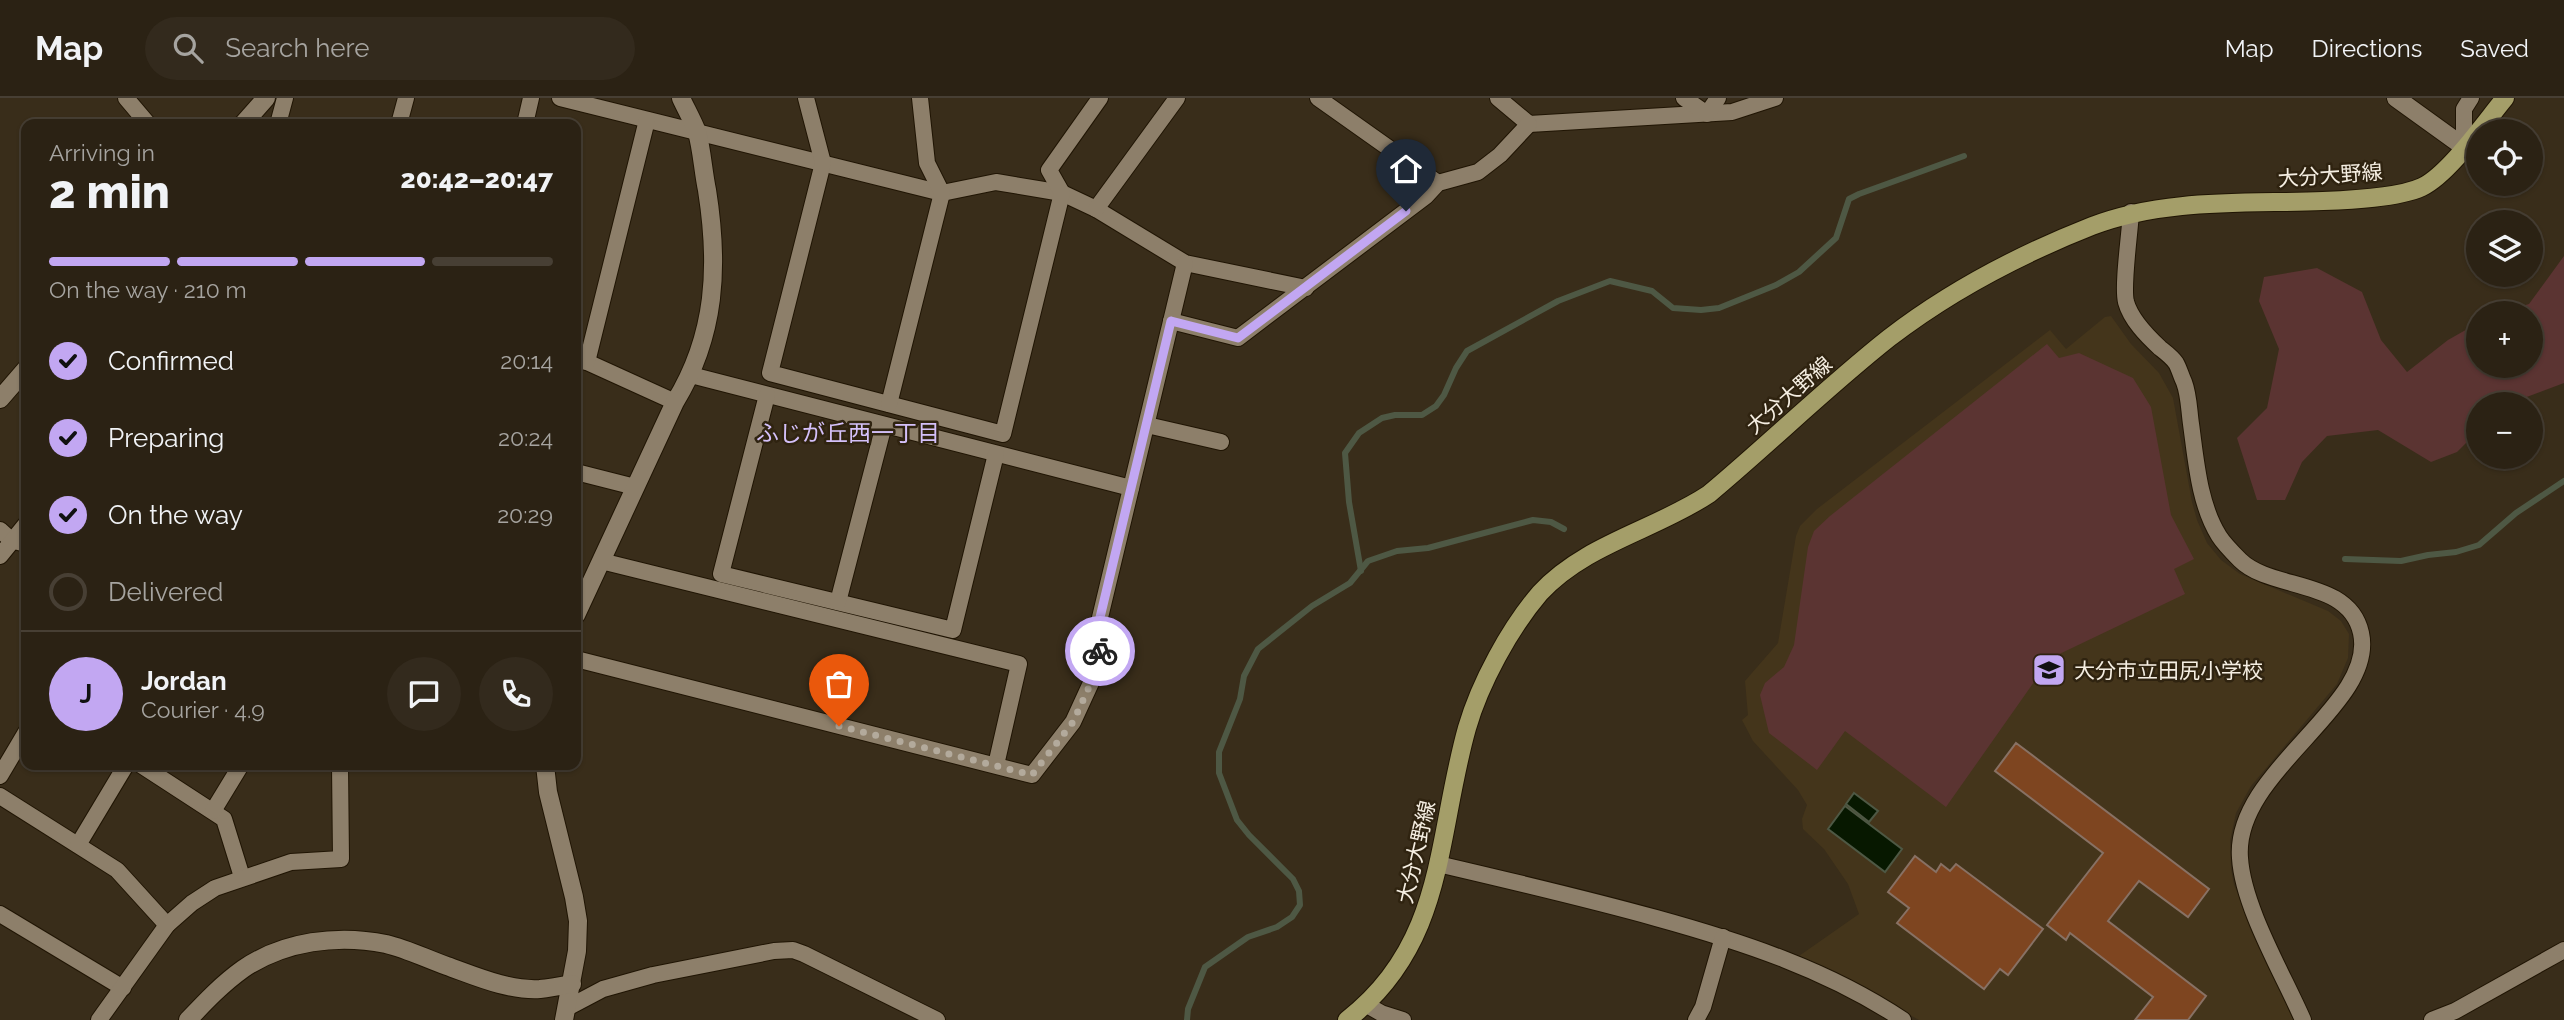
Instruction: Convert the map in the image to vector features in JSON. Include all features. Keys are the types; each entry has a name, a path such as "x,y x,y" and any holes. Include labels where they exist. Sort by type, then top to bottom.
{"main road":[{"name":"大分大野線","path":"1347,1020 1367,1005 1402,962 1422,923 1438,864 1467,729 1479,694 1527,610 1552,581 1587,556 1685,510 1709,494 1888,339 1952,294 2000,268 2091,227 2132,212 2201,204 2354,200 2422,187 2441,172 2505,98"}],"street":[{"path":"126,98 144,119"},
{"path":"247,119 266,98"},
{"path":"279,119 285,98"},
{"path":"400,119 406,98"},
{"path":"526,119 531,98"},
{"path":"560,98 942,193 996,182 1062,193 1096,209 1185,263 1306,288"},
{"path":"581,604 674,402 691,375 707,328 714,255 713,226 697,132 681,98"},
{"path":"806,98 823,163 770,373 1003,434 1062,193 1048,170 1100,98"},
{"path":"889,404 942,193 927,163 920,98"},
{"path":"1096,209 1177,98"},
{"path":"1318,98 1438,183"},
{"path":"1498,98 1529,124"},
{"path":"1684,98 1707,114"},
{"path":"1707,114 1718,98"},
{"path":"1171,321 1238,338 1426,196 1438,183 1478,172 1500,155 1529,124 1660,114 1731,112 1775,98"},
{"path":"2396,98 2464,147"},
{"path":"2464,147 2465,109 2471,98"},
{"path":"647,120 581,361 674,402"},
{"path":"2132,212 2126,301 2136,322 2176,362 2187,389 2197,465 2208,510 2219,537 2242,562 2263,574 2295,582 2330,597 2351,610 2361,633 2361,656 2338,702 2273,775 2252,804 2242,829 2240,858 2246,888 2303,1020"},
{"path":"581,660 1032,775 1073,722 1101,661 1097,630 1185,263"},
{"path":"0,399 21,375"},
{"path":"691,375 1131,488"},
{"path":"768,395 721,574 953,630 996,454"},
{"path":"838,602 884,425"},
{"path":"1147,425 1221,442"},
{"path":"581,473 635,487"},
{"path":"0,556 12,538"},
{"path":"601,561 1019,664 996,765"},
{"path":"0,776 21,740"},
{"path":"78,845 124,770"},
{"path":"149,770 224,819 242,877"},
{"path":"213,810 238,770"},
{"path":"99,1020 149,947 167,925 192,903 215,888 290,862 341,859 340,770"},
{"path":"546,770 548,792 578,921 577,951 565,1014"},
{"path":"0,796 117,870 167,925"},
{"path":"1438,864 1611,906 1764,950 1821,974 1903,1020"},
{"path":"0,914 123,988"},
{"path":"1696,1020 1703,1007 1723,937"},
{"path":"188,1020 244,968 298,944 326,940 357,940 389,945 511,986 538,989 572,984"},
{"path":"565,1014 613,985 686,967 793,950 937,1020"},
{"path":"2432,1020 2455,1011 2564,950"},
{"path":"1367,1005 1403,1020"}],"shaded area":[{"path":"2564,256 2564,383 2540,392 2466,392 2466,443 2457,452 2431,462 2378,430 2327,436 2302,462 2285,500 2257,500 2237,438 2267,408 2279,349 2259,301 2264,277 2317,268 2362,292 2381,340 2407,372 2448,340 2466,330 2466,378 2543,378 2543,301 2531,301"},
{"name":"大分市立田尻小学校","path":"2111,316 2131,344 2159,373 2173,398 2192,502 2207,543 2221,560 2240,574 2328,611 2341,621 2349,634 2348,658 2337,684 2251,786 2236,813 2230,841 2234,885 2294,1020 1919,1020 1799,956 1859,914 1848,884 1824,849 1803,829 1802,819 1807,805 1798,790 1753,741 1742,720 1748,715 1745,681 1778,643 1796,536 1800,526 1817,509 2050,330 2066,349 2105,317"},
{"path":"2047,344 2059,358 2079,353 2133,378 2151,407 2171,515 2194,559 2174,569 2185,594 2051,658 1946,807 1845,731 1817,770 1769,733 1760,695 1765,683 1784,667 1794,645 1808,547 1814,531"},
{"path":"1854,793 1878,811 1869,822 1846,804"},
{"path":"1845,806 1902,849 1885,872 1828,829"}],"building":[{"path":"2016,743 2209,889 2188,917 2139,881 2108,921 2206,996 2188,1020 2135,1020 2153,997 2070,933 2066,940 2047,925 2103,853 1995,771"},
{"path":"1915,856 1936,872 1941,864 1950,871 1956,864 2043,929 2008,975 2000,969 1984,989 1897,923 1909,908 1888,892"}],"waterway":[{"path":"1361,571 1349,502 1345,453 1359,433 1382,418 1422,415 1436,406 1467,351 1558,301 1610,281 1652,291 1673,308 1719,308 1776,285 1799,272 1836,238 1849,199 1964,156"},
{"path":"2345,559 2401,561 2456,552 2479,545 2516,513 2564,481"},
{"path":"1187,1020 1188,1009 1205,967 1248,937 1277,927 1292,917 1300,905 1299,891 1293,879 1237,820 1219,773 1219,752 1240,699 1244,676 1258,649 1312,606 1350,583 1368,561 1397,551 1428,548 1533,520 1551,522 1564,529"}],"way so far":[{"path":"839,726 1032,775 1073,722 1101,661 1100,651"}],"place":[{"name":"大分市立田尻小学校","path":"2049,670"}],"district":[{"name":"ふじが丘西一丁目","path":"848,432"}],"route":[{"path":"1100,651 1097,630 1171,321 1238,338 1406,211"}]}
